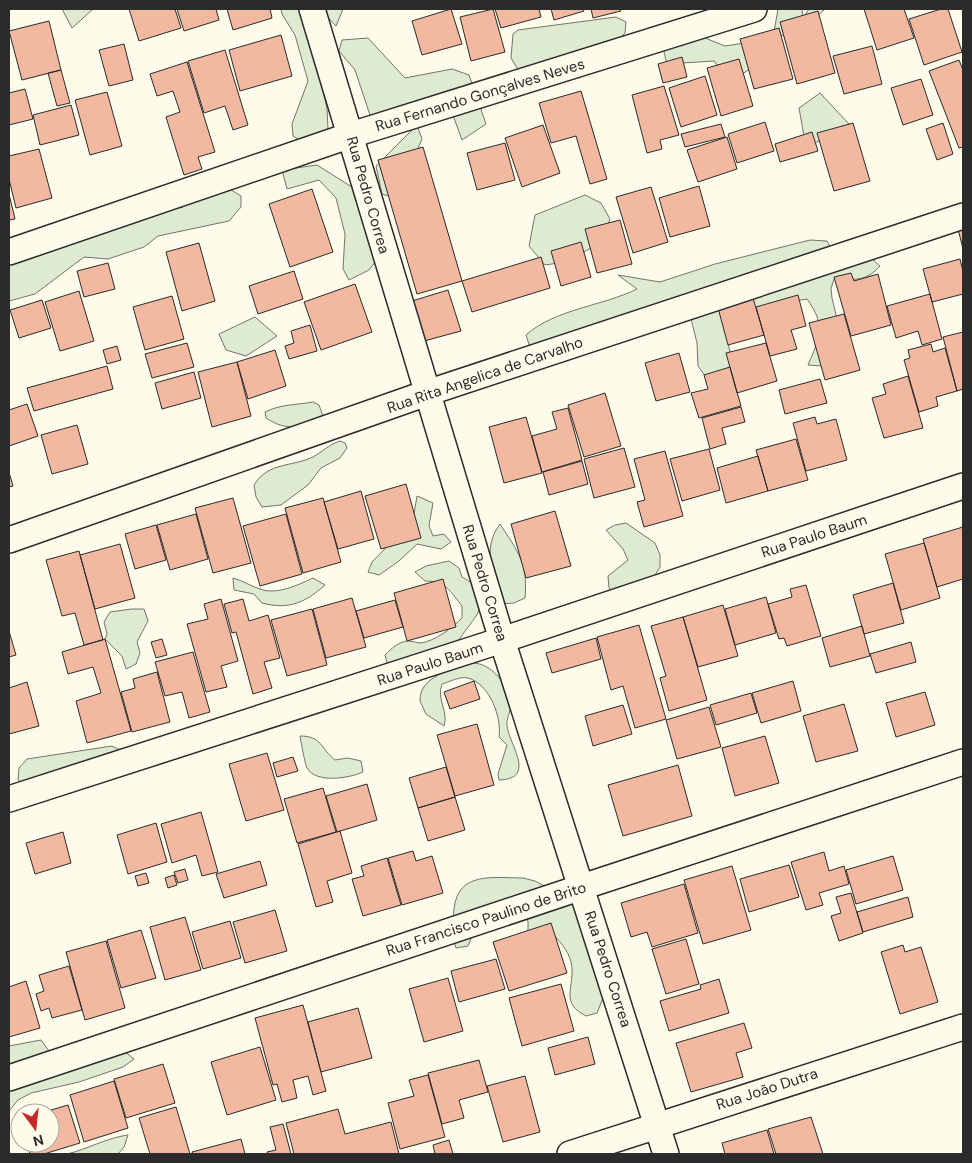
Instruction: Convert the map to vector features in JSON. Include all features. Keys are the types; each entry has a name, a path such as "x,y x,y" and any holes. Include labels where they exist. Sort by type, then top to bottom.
{"street":[{"name":"Rua Pedro Correa","path":"312,9 502,640 666,1154"},
{"name":"Rua Fernando Gonçalves Neves","path":"9,252 351,135 754,9"},
{"name":"Rua Rita Angelica de Carvalho","path":"9,540 427,393 963,216"},
{"name":"Rua Paulo Baum","path":"9,800 502,640 963,486"},
{"name":"Rua Francisco Paulino de Brito","path":"9,1078 963,762"},
{"name":"Rua João Dutra","path":"570,1154 963,1026"}],"green space":[{"path":"62,9 93,9 72,28"},
{"path":"281,9 304,9 327,108 328,130 309,146 293,136 292,124 308,81 295,35"},
{"path":"320,9 343,9 336,26"},
{"path":"778,9 802,9 803,18 809,9 825,9 792,39 774,32"},
{"path":"616,17 626,22 625,33 612,46 520,73 511,58 513,34 518,30"},
{"path":"695,34 725,46 751,42 759,63 730,82 714,61 667,64 663,48"},
{"path":"368,38 405,78 452,69 469,75 486,124 462,140 450,107 371,118 355,70 339,51 342,40"},
{"path":"820,93 849,124 815,143 804,136 799,108"},
{"path":"417,125 422,139 399,193 395,198 382,194 376,166"},
{"path":"317,165 363,194 376,261 369,270 349,280 343,269 345,234 336,198 319,180 287,189 282,170"},
{"path":"220,183 241,196 241,207 229,221 158,236 144,247 108,259 84,257 35,294 9,301 9,261 48,242 105,233 130,218 183,207 203,188"},
{"path":"585,195 601,203 610,219 602,242 565,262 545,265 529,246 535,215"},
{"path":"810,240 827,241 832,251 870,257 880,266 870,275 860,279 835,277 831,288 838,323 831,358 821,366 808,365 816,347 819,324 817,316 807,299 782,303 746,315 727,339 732,360 738,370 705,376 698,366 697,343 687,303 532,353 526,335 538,326 551,319 637,289 618,275 660,282 715,264"},
{"path":"255,317 277,336 246,356 226,350 219,334"},
{"path":"313,402 319,405 323,416 301,425 288,427 274,423 266,418 265,412 271,409"},
{"path":"340,441 345,443 347,448 340,458 321,468 308,485 281,505 262,507 256,497 254,485 266,472 313,457"},
{"path":"417,496 433,503 429,526 433,536 444,534 451,542 441,549 417,544 399,561 379,575 368,572 372,562 413,520"},
{"path":"626,523 655,543 660,555 660,567 653,578 618,597 609,588 608,576 628,560 623,549 606,530 615,525"},
{"path":"500,524 517,550 525,576 525,598 514,603 501,604 491,563 491,543 494,533"},
{"path":"449,561 459,568 462,577 474,585 480,593 482,601 480,609 457,643 388,666 385,655 402,642 421,643 432,640 462,618 462,606 451,591 438,583 425,581 415,572 426,566"},
{"path":"233,578 259,589 275,591 313,578 325,585 303,600 280,606 262,603 254,594 234,590"},
{"path":"144,609 148,621 137,642 140,653 136,664 126,669 122,656 105,639 107,634 104,622 110,612"},
{"path":"472,663 480,664 493,671 507,691 510,709 507,725 519,767 517,774 511,778 499,780 498,774 507,745 499,737 499,721 493,703 483,687 476,681 468,678 458,678 442,684 440,695 445,716 444,726 426,714 420,701 421,692 431,680 447,671"},
{"path":"300,736 317,740 335,760 348,758 361,761 363,772 342,778 325,778 311,773 306,766"},
{"path":"112,746 122,751 31,789 18,780 19,768 27,759"},
{"path":"523,878 535,881 580,906 599,974 603,998 597,1013 586,1016 573,1006 570,996 572,968 568,954 553,934 528,934 525,910 473,933 468,946 456,948 453,934 453,914 457,897 462,888 470,882 479,879"},
{"path":"41,1040 54,1058 123,1050 134,1059 123,1067 79,1082 31,1093 16,1103 10,1103 9,1111 9,1046"},
{"path":"128,1135 124,1147 118,1154 67,1154 112,1139"}],"building":[{"path":"129,9 175,9 181,28 139,41"},
{"path":"177,9 216,9 219,20 184,31"},
{"path":"227,9 270,9 272,18 233,30"},
{"path":"451,9 462,44 422,55 412,21"},
{"path":"493,9 505,52 471,61 460,17"},
{"path":"495,9 539,9 541,17 501,28"},
{"path":"551,9 583,9 584,11 554,20"},
{"path":"591,9 620,9 621,11 593,18"},
{"path":"864,9 904,9 914,38 877,50"},
{"path":"941,9 948,9 962,52 924,65 909,19"},
{"path":"818,11 835,73 797,84 780,22"},
{"path":"49,21 61,70 22,80 9,31"},
{"path":"779,28 793,79 754,89 740,39"},
{"path":"281,35 292,76 240,91 229,50"},
{"path":"124,44 133,80 109,86 99,50"},
{"path":"872,46 882,84 844,94 833,56"},
{"path":"225,50 248,125 233,130 225,106 204,113 188,61"},
{"path":"682,57 687,77 663,83 658,64"},
{"path":"739,59 753,106 721,116 707,68"},
{"path":"959,60 963,70 963,147 959,148 929,71"},
{"path":"187,62 215,152 198,157 202,169 184,175 166,117 180,112 173,91 157,96 150,74"},
{"path":"61,70 70,103 57,106 48,73"},
{"path":"705,76 717,115 681,127 669,88"},
{"path":"921,79 933,115 903,125 891,88"},
{"path":"664,86 679,135 660,140 662,149 647,153 632,95"},
{"path":"25,89 33,119 9,125 9,93"},
{"path":"581,91 607,179 590,184 576,136 551,143 539,103"},
{"path":"107,92 122,146 90,155 75,100"},
{"path":"71,105 79,135 40,145 33,115"},
{"path":"765,122 774,151 737,163 728,134"},
{"path":"853,123 870,181 834,191 817,133"},
{"path":"943,123 953,154 937,160 926,129"},
{"path":"721,124 725,137 685,147 681,134"},
{"path":"543,125 560,173 522,187 505,138"},
{"path":"812,132 818,151 780,162 775,144"},
{"path":"727,137 737,169 698,182 687,150"},
{"path":"505,143 515,180 477,190 467,153"},
{"path":"423,147 462,281 417,294 378,160"},
{"path":"39,149 52,198 16,208 9,179 9,156"},
{"path":"699,186 710,226 670,237 659,198"},
{"path":"651,187 668,242 633,253 616,197"},
{"path":"312,189 333,252 290,267 269,204"},
{"path":"9,194 15,219 9,220"},
{"path":"620,220 632,264 597,273 585,229"},
{"path":"963,227 963,249 958,229"},
{"path":"581,242 591,277 561,286 551,251"},
{"path":"199,243 215,301 182,311 166,252"},
{"path":"541,257 550,288 472,312 462,281"},
{"path":"960,259 963,271 963,294 932,302 923,269"},
{"path":"108,263 115,289 84,297 77,271"},
{"path":"294,271 303,299 258,314 249,286"},
{"path":"851,273 854,281 878,274 891,325 851,336 834,277"},
{"path":"355,284 372,332 321,350 304,302"},
{"path":"448,290 461,331 424,341 412,301"},
{"path":"79,291 94,341 60,351 45,302"},
{"path":"930,294 942,339 922,345 918,331 896,338 887,306"},
{"path":"798,295 806,326 791,330 797,349 770,356 756,307"},
{"path":"172,296 184,339 145,350 133,307"},
{"path":"753,298 764,335 728,345 718,308"},
{"path":"42,300 51,328 19,338 10,310"},
{"path":"844,314 860,370 825,380 809,323"},
{"path":"310,325 317,351 289,359 285,346 294,343 291,331"},
{"path":"963,332 963,389 957,391 943,337"},
{"path":"187,343 194,367 152,378 145,354"},
{"path":"766,343 777,381 737,393 726,353"},
{"path":"931,344 933,352 945,348 957,391 936,397 938,406 919,412 904,360 910,358 908,350"},
{"path":"117,346 121,360 107,364 103,350"},
{"path":"275,350 286,386 248,399 237,362"},
{"path":"679,353 690,392 656,401 645,363"},
{"path":"237,362 251,416 212,427 198,372"},
{"path":"107,366 113,389 34,411 27,388"},
{"path":"730,367 741,406 699,418 691,393 708,389 704,375"},
{"path":"194,372 201,398 162,409 155,383"},
{"path":"908,376 923,428 884,438 872,398 886,394 883,384"},
{"path":"820,379 827,403 785,414 779,390"},
{"path":"605,393 621,446 584,457 568,405"},
{"path":"27,404 38,436 9,446 9,410"},
{"path":"741,407 745,422 722,428 726,444 710,449 702,418"},
{"path":"568,408 582,460 542,472 532,436 557,429 552,412"},
{"path":"526,417 542,473 504,483 489,427"},
{"path":"815,417 817,424 836,419 847,460 806,471 793,423"},
{"path":"77,425 88,464 52,474 41,435"},
{"path":"796,439 808,480 768,491 756,450"},
{"path":"624,448 635,487 594,498 584,459"},
{"path":"709,449 720,490 682,501 670,459"},
{"path":"665,451 683,516 644,527 637,502 645,500 634,459"},
{"path":"758,456 768,491 726,503 717,468"},
{"path":"582,461 588,484 549,495 543,472"},
{"path":"9,472 13,486 9,487"},
{"path":"406,484 421,538 381,549 365,496"},
{"path":"361,491 374,539 338,549 324,502"},
{"path":"233,498 251,563 213,573 195,508"},
{"path":"323,498 341,562 303,573 285,508"},
{"path":"555,511 571,566 526,578 511,524"},
{"path":"196,514 208,559 170,570 157,525"},
{"path":"286,514 302,574 260,586 243,526"},
{"path":"156,525 166,560 135,569 125,534"},
{"path":"963,527 963,579 937,587 923,539"},
{"path":"924,543 940,598 901,610 885,554"},
{"path":"120,544 135,598 95,609 80,555"},
{"path":"79,551 103,640 84,645 75,613 62,616 46,560"},
{"path":"443,579 456,627 407,641 394,593"},
{"path":"893,583 904,623 864,634 853,595"},
{"path":"806,585 821,636 787,646 784,638 779,639 768,604 792,597 790,589"},
{"path":"766,597 776,633 735,645 725,609"},
{"path":"352,598 366,647 326,658 313,609"},
{"path":"221,599 238,661 221,666 227,687 206,692 187,624 208,619 204,604"},
{"path":"243,599 249,621 268,615 280,658 264,662 272,688 253,694 236,632 232,633 224,604"},
{"path":"395,600 403,627 364,638 356,611"},
{"path":"723,605 738,656 698,667 683,617"},
{"path":"312,609 327,665 287,676 271,620"},
{"path":"683,617 707,700 669,711 660,678 666,676 651,626"},
{"path":"639,625 666,719 635,728 623,686 611,690 597,637"},
{"path":"862,626 870,656 830,667 822,638"},
{"path":"9,631 16,655 9,657"},
{"path":"596,638 601,659 552,673 546,653"},
{"path":"105,639 131,731 87,743 76,701 101,693 93,667 68,674 62,652"},
{"path":"162,639 167,655 156,658 151,642"},
{"path":"911,642 916,662 876,673 870,654"},
{"path":"193,652 210,712 189,718 182,692 165,696 155,662"},
{"path":"157,672 170,722 132,732 121,692 135,688 133,679"},
{"path":"474,681 480,699 450,709 444,692"},
{"path":"793,681 801,711 761,723 752,693"},
{"path":"27,682 39,726 9,734 9,688"},
{"path":"925,692 935,725 896,737 886,703"},
{"path":"751,693 757,713 716,725 710,705"},
{"path":"844,704 858,751 816,762 803,716"},
{"path":"623,705 632,734 593,746 585,716"},
{"path":"709,707 721,747 677,759 666,720"},
{"path":"477,724 494,785 455,796 437,735"},
{"path":"765,736 779,783 735,796 722,748"},
{"path":"267,753 284,810 246,821 229,764"},
{"path":"293,757 298,771 277,777 273,763"},
{"path":"678,765 692,816 623,836 608,785"},
{"path":"446,767 455,797 418,808 409,778"},
{"path":"367,784 377,820 337,832 326,796"},
{"path":"323,788 336,832 297,843 284,799"},
{"path":"455,797 465,830 428,841 418,808"},
{"path":"201,812 218,872 202,876 196,855 172,863 161,824"},
{"path":"156,823 167,862 128,874 117,835"},
{"path":"340,831 352,873 327,881 333,902 316,907 298,844"},
{"path":"63,832 71,863 35,874 26,843"},
{"path":"413,851 416,861 432,856 443,893 402,905 388,858"},
{"path":"824,852 829,871 844,866 849,884 819,893 823,905 806,910 791,862"},
{"path":"893,856 903,890 856,904 846,870"},
{"path":"387,858 401,905 363,916 352,879 364,876 361,866"},
{"path":"260,861 267,885 224,898 216,874"},
{"path":"789,865 799,897 749,912 740,879"},
{"path":"732,866 751,930 703,944 684,880"},
{"path":"185,869 188,880 178,883 174,872"},
{"path":"146,873 149,883 138,886 135,876"},
{"path":"174,875 177,885 168,888 165,878"},
{"path":"684,884 698,933 652,947 647,932 631,937 621,903"},
{"path":"851,893 863,933 839,941 831,916 841,913 836,897"},
{"path":"908,897 913,917 863,932 857,912"},
{"path":"275,910 287,951 245,963 233,922"},
{"path":"185,917 201,970 165,980 150,927"},
{"path":"230,921 241,958 203,969 192,932"},
{"path":"551,923 567,973 509,991 493,942"},
{"path":"141,930 156,978 121,988 107,940"},
{"path":"686,939 699,984 666,994 652,949"},
{"path":"106,941 125,1008 85,1020 66,952"},
{"path":"903,945 905,952 921,947 938,1002 900,1014 881,952"},
{"path":"496,959 505,989 459,1002 451,971"},
{"path":"69,966 82,1010 52,1018 49,1008 41,1011 36,994 44,991 39,975"},
{"path":"448,978 463,1031 424,1042 409,989"},
{"path":"719,979 729,1013 669,1031 660,1001 701,989 700,985"},
{"path":"26,981 40,1028 9,1037 9,987"},
{"path":"561,984 574,1031 522,1046 509,998"},
{"path":"303,1005 326,1091 313,1095 308,1076 293,1080 297,1098 282,1102 277,1084 273,1085 255,1018"},
{"path":"358,1008 372,1058 321,1072 308,1022"},
{"path":"744,1023 752,1048 736,1053 743,1077 691,1092 676,1043"},
{"path":"588,1037 595,1064 555,1075 548,1048"},
{"path":"260,1047 276,1100 227,1115 211,1062"},
{"path":"479,1060 488,1092 459,1100 464,1118 442,1124 428,1073"},
{"path":"163,1064 175,1103 126,1118 114,1079"},
{"path":"428,1075 445,1137 400,1149 388,1103 414,1096 409,1080"},
{"path":"525,1076 540,1132 503,1142 487,1086"},
{"path":"114,1081 128,1128 84,1142 70,1095"},
{"path":"68,1105 80,1143 60,1149 60,1107"},
{"path":"176,1107 190,1154 150,1154 139,1118"},
{"path":"338,1109 345,1134 391,1122 399,1154 294,1154 286,1123"},
{"path":"811,1117 823,1154 776,1154 768,1129"},
{"path":"283,1124 291,1154 268,1154 267,1152 276,1150 270,1127"},
{"path":"767,1130 774,1154 725,1154 722,1143"},
{"path":"241,1139 245,1154 193,1154 192,1152"},
{"path":"449,1140 453,1154 435,1154 433,1145"},
{"path":"30,1153 47,1153 44,1154"}]}
